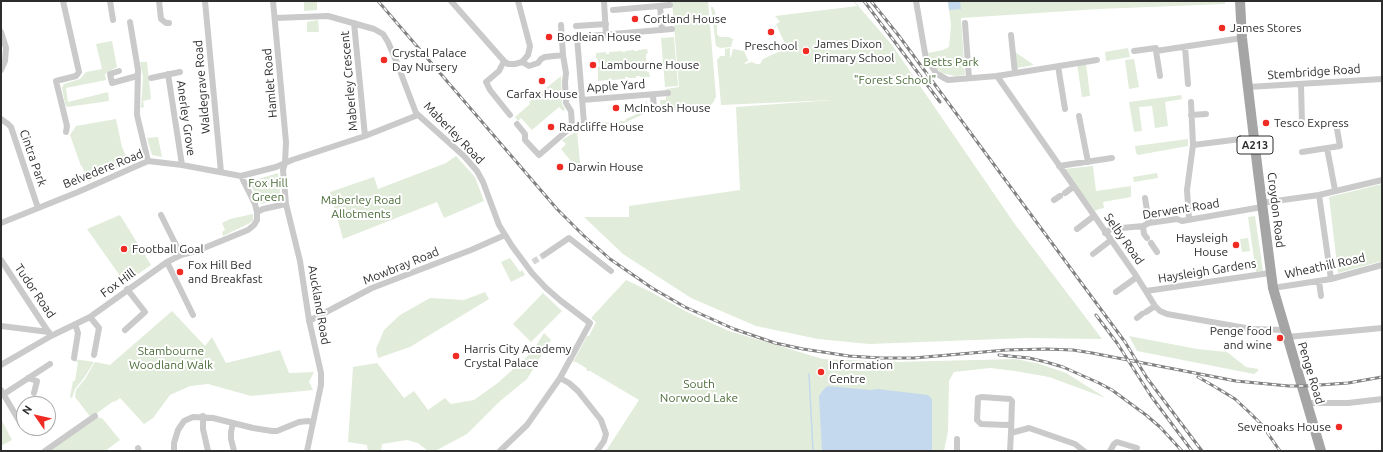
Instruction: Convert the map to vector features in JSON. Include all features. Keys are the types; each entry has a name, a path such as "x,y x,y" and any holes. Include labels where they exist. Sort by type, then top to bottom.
{"main road":[{"name":"Croydon Road","path":"1240,1 1242,38 1261,205 1270,273 1276,303"},
{"name":"Penge Road","path":"1276,303 1321,451"}],"street":[{"path":"63,1 79,72 76,76 56,81 67,126 66,132"},
{"path":"110,1 113,20"},
{"path":"159,1 161,19 166,23 169,23"},
{"name":"Waldegrave Road","path":"204,1 221,172"},
{"name":"Hamlet Road","path":"273,1 286,142 285,163"},
{"path":"451,1 508,64 522,62 528,55 530,46 518,1"},
{"path":"604,1 606,35"},
{"path":"916,1 926,60 937,74 948,80 997,76 1096,60"},
{"path":"613,10 670,5"},
{"path":"660,6 662,30"},
{"name":"Maberley Road","path":"275,18 328,16 354,23 378,31 382,34 388,42 418,115 464,156 477,171 483,182 494,214 505,235 527,267 561,302 590,323 560,378"},
{"path":"130,22 137,60 137,115 148,161"},
{"name":"Maberley Crescent","path":"354,23 365,136"},
{"path":"965,23 969,78"},
{"path":"576,26 606,24"},
{"path":"517,124 526,134 525,140 539,155 572,125 571,110 566,103 564,82 566,73 561,25"},
{"name":"Apple Yard","path":"584,123 577,38 672,29"},
{"path":"1,32 6,48 5,61 1,70"},
{"path":"634,32 635,39"},
{"path":"1012,35 1016,73"},
{"path":"1156,51 1242,38"},
{"path":"1185,47 1188,84"},
{"path":"1134,51 1156,48 1160,76"},
{"path":"522,62 529,66 538,63 545,57 563,55"},
{"path":"504,61 499,71 486,82 490,90 510,115"},
{"path":"1058,66 1065,109"},
{"path":"119,71 110,74 112,83 137,76"},
{"path":"151,78 180,72"},
{"name":"Anerley Grove","path":"168,74 182,165"},
{"name":"Apple Yard","path":"580,75 587,74"},
{"name":"Selby Road","path":"997,76 1137,277 1155,306"},
{"name":"Stembridge Road","path":"1248,87 1382,79"},
{"path":"1301,84 1302,124"},
{"name":"Apple Yard","path":"582,100 668,94"},
{"name":"Apple Yard","path":"653,95 654,110"},
{"path":"1189,219 1187,190 1193,145 1191,102"},
{"path":"1191,115 1206,114"},
{"name":"Belvedere Road","path":"1,223 78,192 148,161 182,165 241,176 271,169 365,136 418,115"},
{"path":"1079,116 1088,162"},
{"name":"Cintra Park","path":"1,119 11,127 38,208"},
{"path":"1302,152 1340,146 1337,129"},
{"path":"1193,145 1241,139"},
{"path":"1327,148 1335,190"},
{"path":"1059,166 1112,158"},
{"name":"Auckland Road","path":"285,163 283,170 286,204 300,261 309,322 322,378 307,451"},
{"path":"241,176 256,204 257,212 263,209 286,204"},
{"name":"Derwent Road","path":"1105,233 1111,229 1143,226 1149,222 1177,219 1182,221 1319,195 1382,180"},
{"path":"1060,196 1073,187"},
{"path":"1319,195 1331,279"},
{"path":"1145,198 1149,222"},
{"name":"Fox Hill","path":"1,365 50,334 90,317 127,289 167,262 181,255 200,250 248,230 257,220 257,212"},
{"path":"161,215 181,255"},
{"path":"1076,229 1094,216"},
{"path":"1143,226 1144,234 1147,238"},
{"name":"Mowbray Road","path":"309,322 372,288 471,250 505,235"},
{"path":"544,255 569,238 611,271"},
{"path":"1093,254 1111,240"},
{"path":"1151,244 1157,252"},
{"name":"Tudor Road","path":"1,260 50,334"},
{"path":"167,262 193,315"},
{"path":"527,267 534,262"},
{"path":"599,271 604,265"},
{"name":"Wheathill Road","path":"1273,288 1331,279 1382,265"},
{"name":"Haysleigh Gardens","path":"1146,291 1270,273"},
{"path":"1116,292 1137,277"},
{"path":"1319,281 1321,296"},
{"path":"125,330 145,312 127,289"},
{"path":"1142,315 1155,306 1160,311 1167,314 1251,329 1286,333 1382,328"},
{"path":"90,317 99,328 94,355"},
{"path":"74,358 78,333 76,324"},
{"path":"1,326 50,334"},
{"path":"16,413 2,392 50,364"},
{"path":"28,378 37,381 34,393"},
{"path":"500,451 526,425 560,378 569,383 578,391 601,420 606,434 604,441 597,451"},
{"path":"1010,451 1012,433 1012,401 1010,399 978,398 977,420 981,424 1011,424"},
{"path":"1306,403 1348,403 1382,400"},
{"path":"45,451 95,416"},
{"path":"174,451 175,436 180,425 187,419 193,417 203,416 252,428 272,431 277,431 299,422 312,422"},
{"path":"203,416 203,429 208,451"},
{"path":"233,423 231,438 234,451"},
{"path":"1012,433 1029,428 1075,444 1084,451"},
{"path":"956,451 957,439"},
{"path":"1110,451 1117,442 1137,448"}],"green space":[{"path":"304,1 317,1 317,10 304,11"},
{"path":"672,1 708,1 716,97 713,103 705,108 648,112 624,123 578,127 577,124 590,123 590,121 599,123 625,121 626,119 637,114 637,112 647,111 647,101 648,111 661,110 660,100 666,100 666,89 679,87"},
{"name":"\"Forest School\"","path":"853,1 892,45 1014,223 1102,339 1027,338 869,344 818,339 756,326 691,298 623,254 584,217 629,217 629,206 740,190 736,107 833,100 721,105 717,59 720,56 725,56 725,49 730,48 730,57 733,49 744,51 748,60 745,64 752,62 760,64 763,59 787,48 776,24 780,22 775,16 857,6"},
{"name":"Betts Park","path":"948,1 1225,1 1225,4 1099,9 961,18 965,75 956,76 941,73 929,61 928,53 943,50 949,47 951,26"},
{"path":"711,7 713,7 716,14 713,15 717,15 717,34 720,37 729,37 733,39 731,47 720,48 716,46"},
{"path":"318,20 319,32 307,32 307,22"},
{"path":"674,37 678,86 665,87 661,38"},
{"path":"112,41 117,67 105,74 106,80 66,88 68,102 108,92 109,101 67,107 65,104 62,87 64,84 80,79 86,72 102,69 96,44"},
{"path":"1128,48 1130,57 1106,61 1105,52"},
{"path":"647,49 647,72 649,72 650,77 636,76 636,78 625,77 625,79 612,80 611,78 609,80 598,81 598,67 600,66 596,58 596,53 606,52 606,54 609,54 609,52 638,51"},
{"path":"1015,52 1034,65 1017,68"},
{"path":"1134,59 1139,87 1129,89 1125,60"},
{"path":"140,62 147,62 151,99 143,101 144,107 141,108 143,77"},
{"path":"1086,63 1090,96 1082,97 1077,64"},
{"path":"561,76 562,104 565,109 563,111 559,107 532,130 521,118 518,121 515,117 530,104 529,102"},
{"path":"1181,95 1182,99 1165,102 1168,126 1155,128 1152,106 1139,107 1142,131 1134,132 1129,102"},
{"path":"116,119 122,147 129,163 88,182 70,135 76,126"},
{"path":"577,131 581,173 561,149 566,144 562,140"},
{"path":"158,137 162,157 152,155 147,138"},
{"path":"1188,139 1188,146 1138,155 1136,153 1135,146"},
{"name":"Maberley Road Allotments","path":"456,156 475,177 484,201 444,218 437,202 343,239 330,192 374,177 378,189 446,163"},
{"path":"1093,166 1096,191 1131,186 1131,197 1103,202 1104,208 1095,211 1064,169"},
{"name":"Fox Hill Green","path":"278,173 281,200 261,204 249,182"},
{"path":"1157,173 1158,178 1134,182 1133,177"},
{"path":"1382,184 1382,261 1338,273 1329,197"},
{"path":"253,214 253,220 250,223 223,236 222,232 225,230 222,223 230,219"},
{"path":"120,215 151,265 125,283 87,229"},
{"path":"1255,216 1263,271 1256,272 1248,217"},
{"path":"1248,238 1250,251 1242,252 1240,239"},
{"path":"510,258 520,272 522,270 525,275 511,282 501,262"},
{"name":"South Norwood Lake","path":"626,280 687,312 729,331 823,359 894,362 894,359 895,362 1016,359 1040,364 1066,373 1106,398 1049,377 990,368 954,372 949,381 948,431 944,451 606,451 639,400 590,371 587,371 586,368 576,362 573,362 596,322 591,318"},
{"path":"485,292 489,299 410,347 378,358 376,349 384,330 400,315 430,298 464,300"},
{"path":"543,293 562,311 531,342 513,324"},
{"name":"Stambourne Woodland Walk","path":"172,311 205,346 212,337 226,363 280,350 289,373 314,372 309,382 313,390 251,396 208,384 190,386 170,395 153,418 144,424 120,398 96,414 99,418 102,418 120,440 105,451 48,451 92,419 75,397 76,390 85,379 95,362 110,365"},
{"path":"544,333 551,340 527,379 499,402 467,434 435,451 428,451 418,443 407,440 382,444 381,451 368,451 367,445 348,442 353,367 377,363 404,398 414,391 428,410 445,398 451,404 474,400 499,382 532,352"},
{"path":"1129,336 1197,349 1227,352 1246,367 1258,369 1258,371 1254,374 1137,351"},
{"path":"74,359 94,362 75,389 72,398 70,397 73,381 75,381 78,362 73,361"},
{"path":"1,419 12,440 1,446"}],"water":[{"path":"948,1 960,1 961,9 949,10"},
{"path":"828,386 871,390 878,389 928,395 932,399 932,451 822,451 819,396"}],"waterway":[{"path":"809,374 813,451"}],"tunnel":[{"path":"533,262 544,255"}],"railway":[{"path":"378,1 557,209 583,235 610,259 652,288 685,307 734,329 775,343 849,356 914,358 1006,350 1073,350 1236,381 1289,386 1348,383 1382,377"},
{"path":"864,1 940,102"},
{"path":"871,1 899,36 1125,342 1147,378 1202,451"},
{"path":"1096,315 1117,343 1151,396 1192,451"},
{"path":"999,355 1029,358 1046,362 1063,367 1099,383 1112,390 1146,415 1160,427 1182,451"},
{"path":"1198,377 1235,399 1262,425 1280,451"}],"place":[{"name":"Cortland House","path":"635,19"},
{"name":"James Stores","path":"1222,28"},
{"name":"Preschool","path":"771,32"},
{"name":"Bodleian House","path":"549,37"},
{"name":"James Dixon Primary School","path":"806,51"},
{"name":"Crystal Palace Day Nursery","path":"384,60"},
{"name":"Lambourne House","path":"593,65"},
{"name":"Carfax House","path":"542,81"},
{"name":"McIntosh House","path":"616,108"},
{"name":"Tesco Express","path":"1266,123"},
{"name":"Radcliffe House","path":"551,127"},
{"name":"Darwin House","path":"560,167"},
{"name":"Haysleigh House","path":"1236,245"},
{"name":"Football Goal","path":"124,249"},
{"name":"Fox Hill Bed and Breakfast","path":"180,272"},
{"name":"Penge food and wine","path":"1280,338"},
{"name":"Harris City Academy Crystal Palace","path":"456,356"},
{"name":"Information Centre","path":"821,372"},
{"name":"Sevenoaks House","path":"1339,427"}]}
